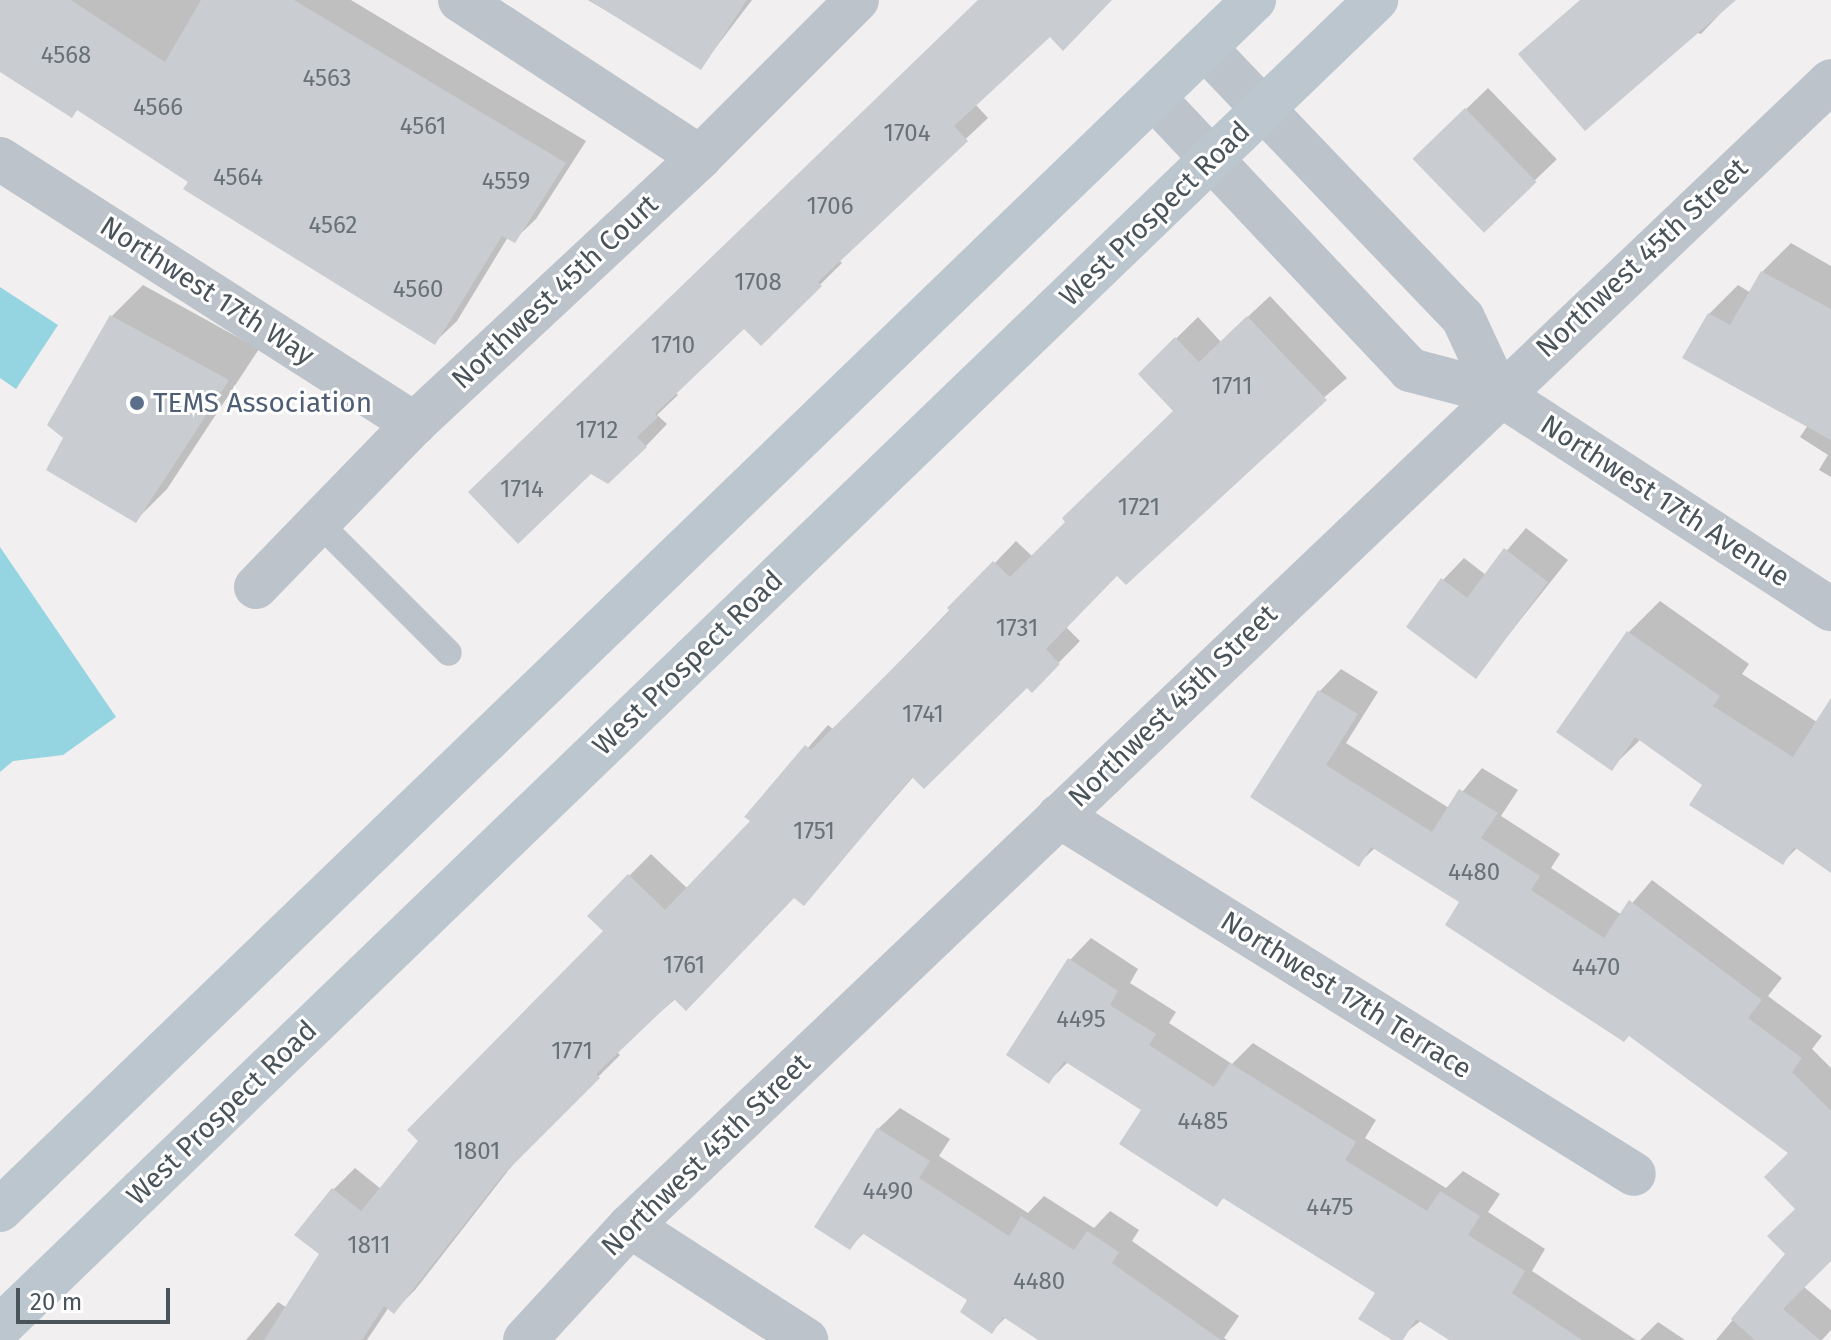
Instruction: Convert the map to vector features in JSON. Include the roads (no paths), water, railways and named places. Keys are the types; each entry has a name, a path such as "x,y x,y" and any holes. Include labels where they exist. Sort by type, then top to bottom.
{"main road":[{"path":"0,1210 1254,0"},
{"name":"West Prospect Road","path":"0,1327 1376,0"}],"street":[{"path":"460,0 700,157"},
{"name":"Northwest 45th Court","path":"256,587 414,424 700,157 857,0"},
{"path":"1205,48 1463,318 1498,393"},
{"name":"Northwest 45th Street","path":"525,1340 630,1226 1498,393 1831,81"},
{"name":"Northwest 17th Avenue","path":"1154,98 1410,370 1498,393 1831,609"},
{"name":"Northwest 17th Way","path":"0,159 414,424"},
{"name":"Northwest 17th Terrace","path":"1059,816 1634,1174"},
{"path":"630,1226 806,1340"}],"lane":[{"path":"320,524 449,653"}],"water":[{"path":"0,287 58,325 16,389 0,378"},
{"path":"0,547 116,717 63,755 13,761 0,772"}],"place":[{"name":"TEMS Association","path":"137,403"}]}
